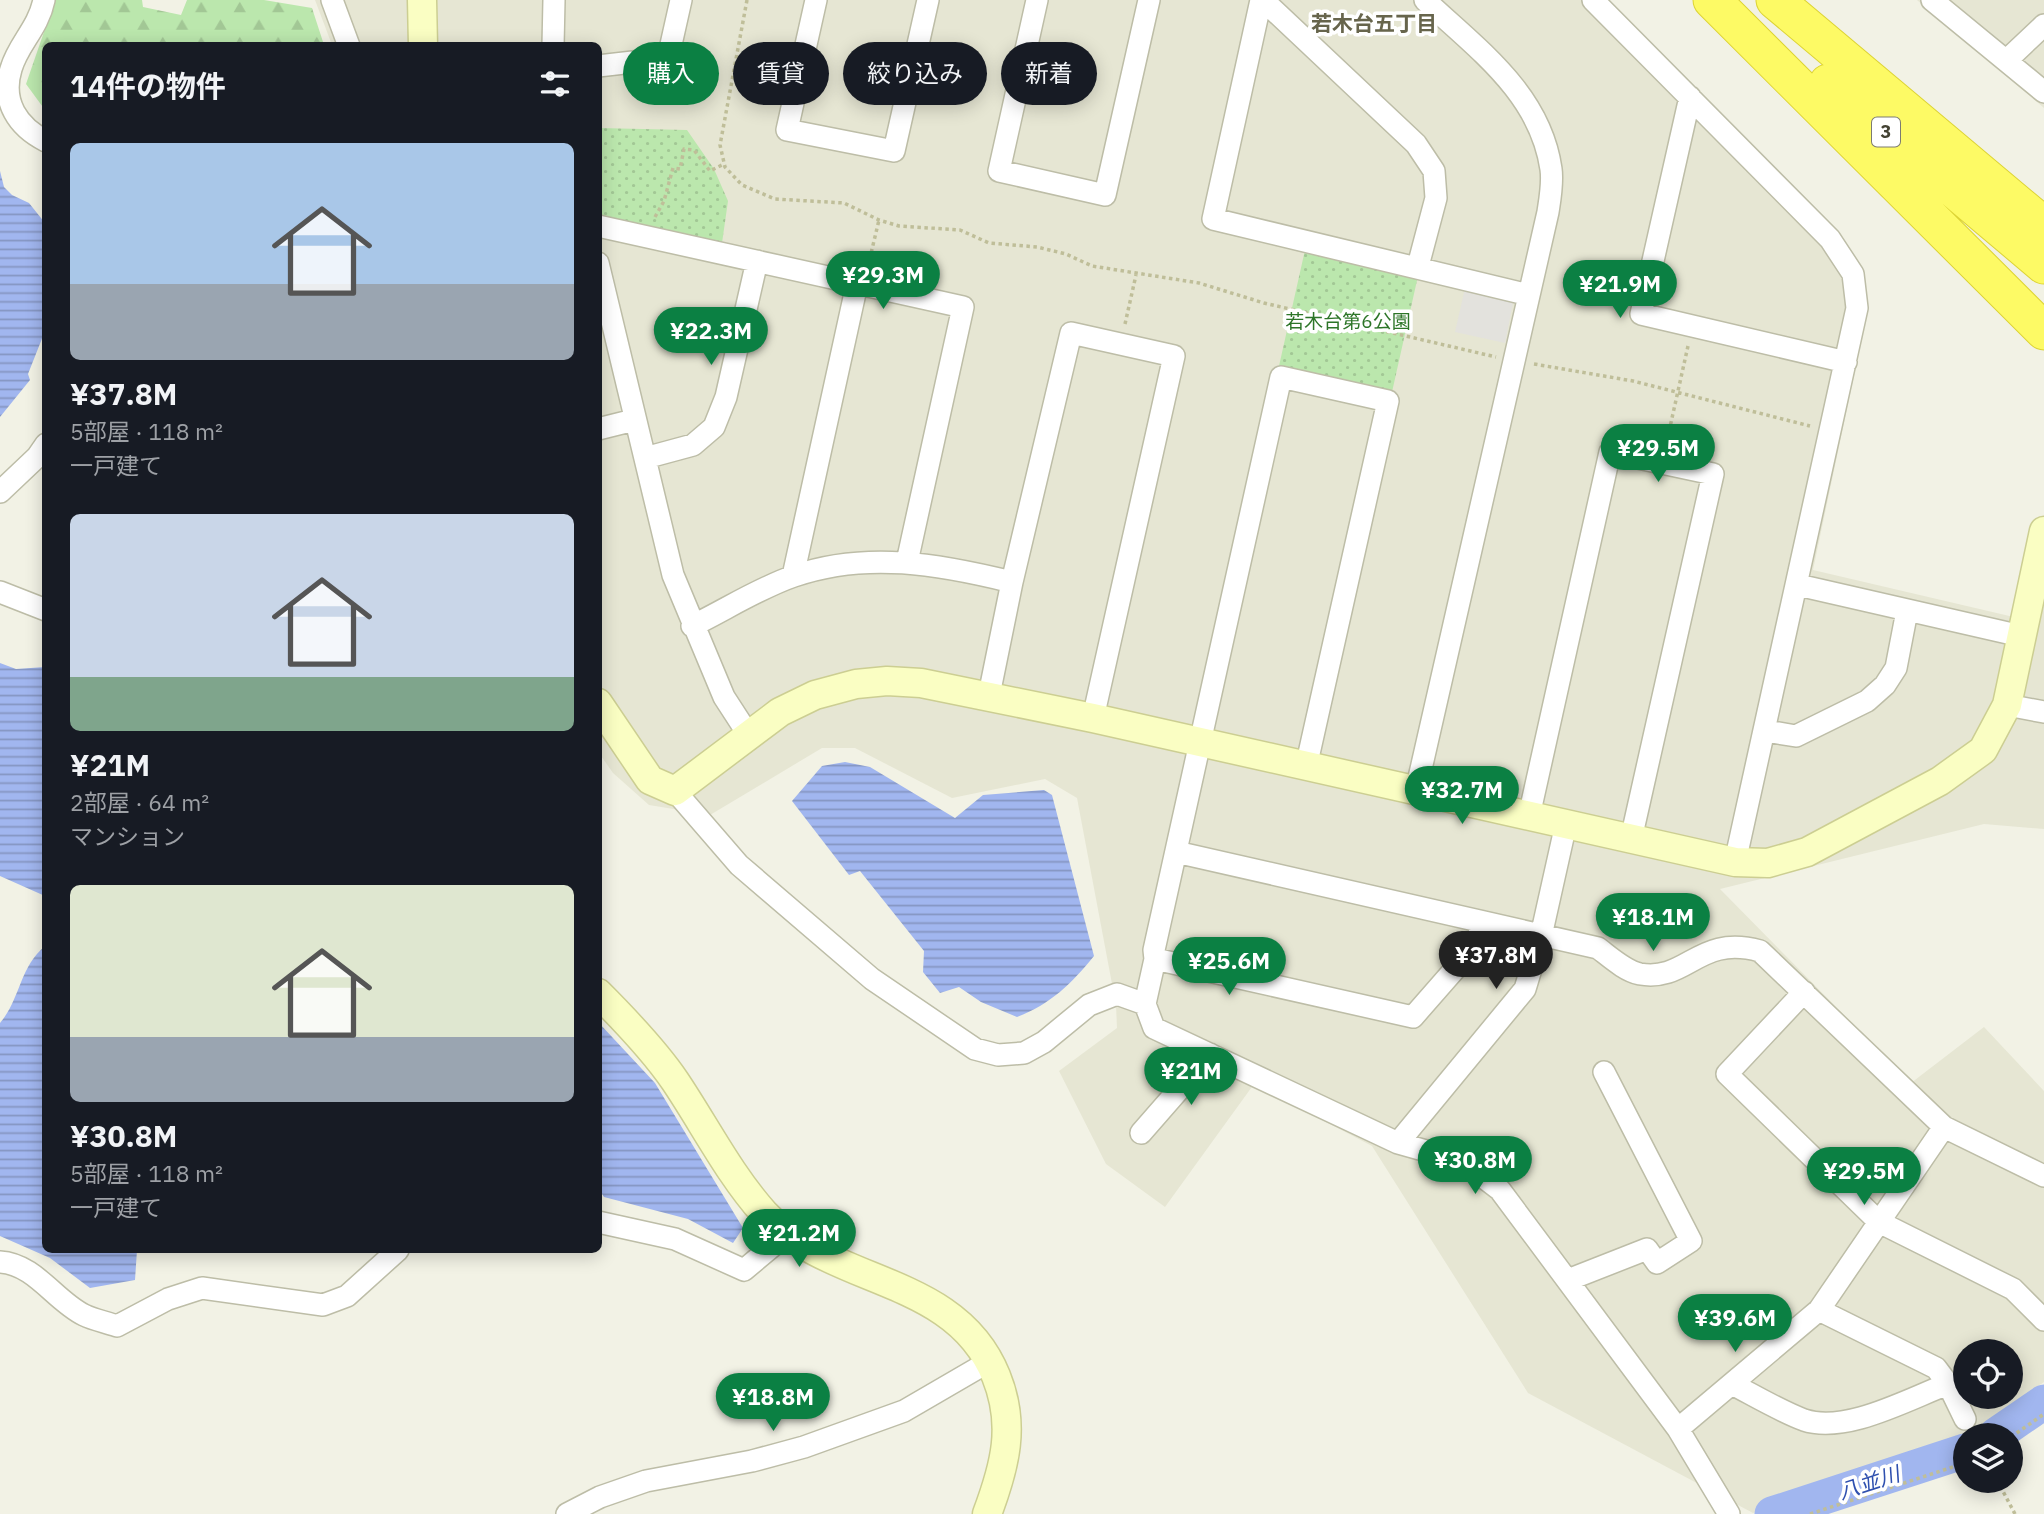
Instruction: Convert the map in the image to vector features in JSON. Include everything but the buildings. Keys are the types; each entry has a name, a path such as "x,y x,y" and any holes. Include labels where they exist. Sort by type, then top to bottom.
{"highway":[{"path":"1713,0 2044,331"},
{"name":"3","path":"1728,0 2044,265"},
{"name":"3","path":"1775,0 2044,226"},
{"path":"1875,84 1952,130 2044,205"}],"street":[{"path":"42,139 27,132 13,113 8,95 11,68 37,24 44,0"},
{"path":"332,0 348,42"},
{"path":"422,0 422,42"},
{"path":"554,0 554,42"},
{"path":"602,66 668,58 681,0"},
{"path":"816,0 787,130 894,150 928,0"},
{"path":"1037,0 999,172 1105,195 1149,0"},
{"path":"1262,0 1416,144 1434,171 1436,198 1419,266"},
{"path":"1262,0 1213,219 1419,266 1529,295"},
{"path":"1416,791 1548,212 1552,172 1536,117 1515,84 1424,0"},
{"path":"1593,0 1830,239 1853,274 1857,308 1766,731 1735,862"},
{"path":"1932,0 2044,92"},
{"path":"2007,60 2044,24"},
{"path":"1690,97 1641,314 1846,362"},
{"path":"602,227 963,307 907,562"},
{"path":"645,458 693,445 715,427 726,397 757,261"},
{"path":"602,280 673,575 692,626 724,697 748,734"},
{"path":"793,576 861,284"},
{"path":"989,695 1012,582 1071,333 1120,343 1174,356 1093,718"},
{"path":"1306,767 1388,401 1281,377 1154,950 1155,959 1145,1004 1154,1027 1398,1143 1462,1161 1484,1176 1500,1191 1521,1224 1567,1280 1678,1429 1729,1514"},
{"path":"602,428 634,420"},
{"path":"0,492 42,450"},
{"path":"1529,816 1610,452 1713,474 1631,839"},
{"path":"675,791 780,712 815,695 856,684 887,681 921,683 989,695 1735,862 1769,863 1807,852 1940,781 1983,750 2007,705 2044,531"},
{"path":"692,626 793,576 853,563 907,562 945,566 1012,582"},
{"path":"1798,585 2021,636"},
{"path":"0,592 42,608"},
{"path":"1766,731 1796,736 1867,701 1896,668 1907,611"},
{"path":"2007,705 2044,712"},
{"path":"602,709 650,780 675,791 739,865 873,979 975,1049 998,1055 1024,1053 1044,1042 1089,1005 1117,994 1145,1004"},
{"path":"1398,1143 1525,989 1541,936 1566,824"},
{"path":"1176,852 1598,948 1639,974 1667,974 1713,948 1737,944 1760,951 1944,1127 2044,1176"},
{"path":"1155,959 1413,1017 1476,945 1482,922"},
{"path":"1804,992 1727,1074 1879,1222 2013,1289 2044,1320"},
{"path":"602,998 673,1078 764,1212 787,1234 826,1257 947,1311 976,1339 990,1360 1005,1397 1008,1443 1003,1468 987,1514"},
{"path":"1141,1133 1210,1054"},
{"path":"1567,1280 1647,1250 1657,1263 1691,1241 1604,1072"},
{"path":"1678,1429 1819,1310 1944,1127"},
{"path":"602,1224 676,1239 744,1270 787,1234"},
{"path":"0,1262 12,1263 35,1277 83,1315 117,1326 168,1299 202,1288 323,1306 347,1296 395,1253"},
{"path":"1819,1310 1936,1368 1948,1384 1965,1419"},
{"path":"567,1514 646,1480 752,1461 804,1447 904,1411 990,1360"},
{"path":"1732,1384 1805,1420 1828,1424 1846,1423 1948,1384"}],"path":[{"path":"747,0 719,145 724,163 741,185 758,194 775,199 844,203 879,220 899,226 960,230 989,243 1037,247 1066,254 1093,266 1199,283 1265,303 1322,314 1514,361 1606,376 1767,413 1806,425 1832,428"},
{"path":"666,220 653,216 664,201 673,168 680,169 684,149 694,150 710,171 724,163"},
{"path":"861,284 879,220"},
{"path":"1120,343 1136,275"},
{"path":"1662,463 1692,327"},
{"path":"2023,1429 2044,1414"},
{"path":"1810,1514 1953,1467"},
{"path":"2004,1493 2015,1514"}],"shaded area":[{"path":"315,0 1604,0 1829,224 1851,250 1861,270 1866,296 1865,323 1813,570 2035,622 2044,586 2044,829 1984,824 1720,889 1911,1083 1984,1027 2044,1091 2044,1382 2023,1396 2023,1339 1953,1339 1953,1409 2004,1409 1984,1423 1953,1423 1953,1442 1753,1513 1528,1393 1372,1146 1254,1084 1165,1207 1106,1164 1059,1071 1117,1028 1116,1005 1077,798 1045,779 952,798 855,748 822,748 710,815 649,805 613,773 602,757 602,42 331,42"},
{"path":"1917,0 2044,0 2044,108"},
{"path":"1465,288 1514,298 1505,343 1455,332"}],"green space":[{"path":"55,0 142,0 143,7 181,15 187,0 264,0 312,8 323,42 42,42 42,106 26,84"},
{"path":"602,128 687,130 714,169 728,201 722,243 602,217"},
{"name":"若木台第6公園","path":"1305,250 1418,276 1392,392 1279,366"}],"water":[{"path":"0,171 4,187 12,195 29,203 42,219 42,339 28,374 30,380 0,417"},
{"path":"0,663 16,669 42,667 42,895 0,876"},
{"path":"845,762 870,767 955,818 983,795 1044,790 1052,795 1094,956 1060,992 1017,1017 981,1002 959,987 940,993 923,972 924,951 860,871 849,875 792,801 822,766"},
{"path":"42,949 42,1253 137,1253 135,1280 90,1288 50,1258 0,1236 0,1023 36,955"},
{"path":"602,1026 655,1083 743,1228 733,1243 688,1219 604,1197"}],"waterway":[{"name":"八並川","path":"2013,1423 2044,1402"},
{"name":"八並川","path":"1772,1514 1953,1455"}],"district":[{"name":"若木台五丁目","path":"1374,24"}]}
